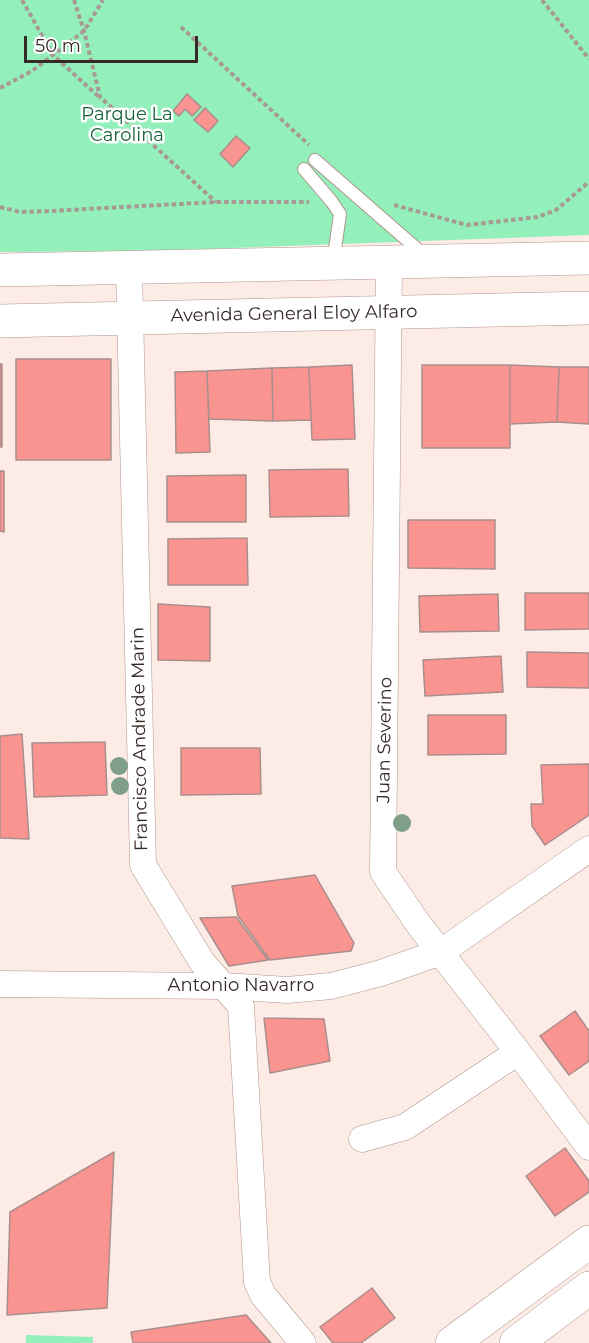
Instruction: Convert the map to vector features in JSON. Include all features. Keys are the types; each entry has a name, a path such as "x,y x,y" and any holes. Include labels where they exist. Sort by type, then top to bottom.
{"main road":[{"path":"0,270 389,264 589,258"},
{"name":"Avenida General Eloy Alfaro","path":"0,321 589,308"},
{"path":"452,1343 589,1242"},
{"path":"516,1343 589,1288"}],"street":[{"name":"Juan Severino","path":"389,264 383,872 419,925 589,1147"},
{"name":"Francisco Andrade Marin","path":"129,268 143,865 202,962 241,1006 258,1282 263,1295 303,1343"},
{"name":"Antonio Navarro","path":"0,984 225,986 287,990 332,986 381,973 441,952 589,849"},
{"path":"362,1139 405,1127 518,1052"}],"lane":[{"path":"313,153 410,244 434,262"},
{"path":"304,169 340,214 333,264"}],"path":[{"path":"22,0 53,55 216,202"},
{"path":"74,0 100,97"},
{"path":"0,88 32,71 84,31 103,0"},
{"path":"542,0 589,59"},
{"path":"181,27 313,153"},
{"path":"538,217 556,210 589,182"},
{"path":"0,207 20,212 50,212 153,205"}],"green space":[{"name":"Parque La Carolina","path":"0,0 589,0 589,235 149,251 0,252"},
{"path":"26,1335 93,1337 93,1343 26,1343"}],"building":[{"path":"187,94 201,107 192,116 185,109 179,116 173,111"},
{"path":"205,108 218,121 208,132 194,120"},
{"path":"236,136 250,148 233,167 220,154"},
{"path":"16,359 111,359 111,460 16,460"},
{"path":"0,364 2,364 2,447 0,447"},
{"path":"352,365 355,439 312,440 309,367"},
{"path":"422,365 510,365 510,448 422,448"},
{"path":"510,365 559,367 557,422 510,424"},
{"path":"309,367 311,420 273,421 272,368"},
{"path":"559,367 589,367 589,424 557,422"},
{"path":"272,368 273,421 209,419 207,371"},
{"path":"207,371 210,452 176,453 175,372"},
{"path":"348,469 349,516 270,517 269,470"},
{"path":"0,471 4,471 4,532 0,531"},
{"path":"246,475 246,522 167,522 167,476"},
{"path":"408,520 495,520 495,569 408,568"},
{"path":"247,538 248,585 168,585 168,539"},
{"path":"525,593 589,593 589,629 525,630"},
{"path":"498,594 499,631 420,632 419,596"},
{"path":"158,604 210,607 210,661 158,660"},
{"path":"527,652 589,653 589,688 527,687"},
{"path":"501,656 503,692 425,696 423,660"},
{"path":"428,715 506,715 506,754 428,755"},
{"path":"22,734 29,839 0,838 0,736"},
{"path":"105,742 107,795 34,797 32,743"},
{"path":"181,748 260,748 261,794 181,795"},
{"path":"589,764 589,815 545,845 532,826 531,804 543,804 541,765"},
{"path":"315,875 354,943 351,951 270,960 238,916 232,886"},
{"path":"236,917 268,960 229,966 200,918"},
{"path":"575,1011 589,1031 589,1061 569,1075 540,1036"},
{"path":"264,1018 324,1019 330,1061 270,1073"},
{"path":"565,1148 589,1181 589,1192 555,1216 526,1176"},
{"path":"114,1152 107,1308 7,1315 10,1212"},
{"path":"372,1288 395,1318 361,1343 333,1343 320,1327"},
{"path":"246,1315 271,1343 133,1343 131,1332"}]}
